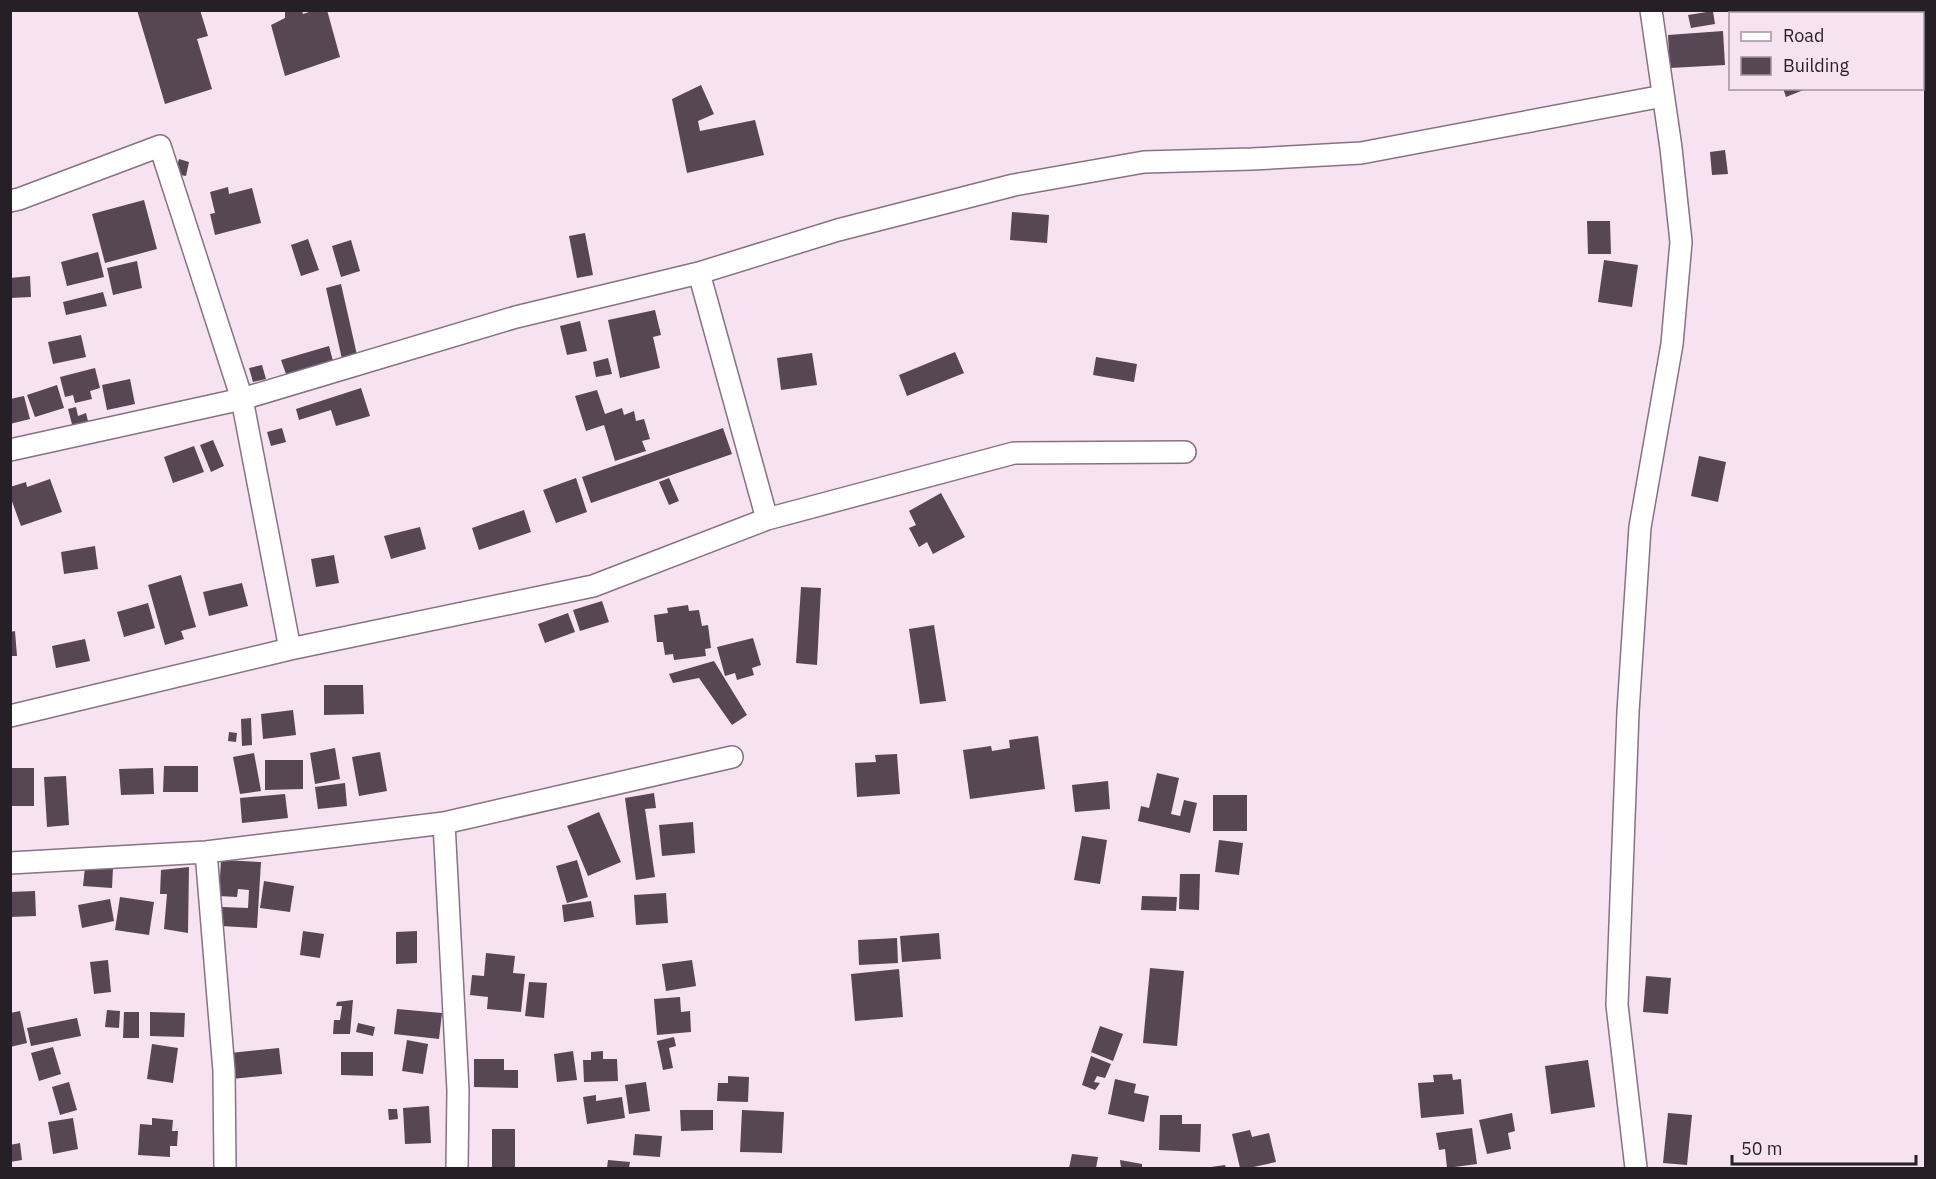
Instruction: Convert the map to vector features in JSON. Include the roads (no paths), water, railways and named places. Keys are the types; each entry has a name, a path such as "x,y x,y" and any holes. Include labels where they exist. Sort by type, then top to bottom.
{"street":[{"path":"1636,1168 1617,1005 1628,712 1640,526 1672,344 1680,242 1671,148 1651,10"},
{"path":"10,450 242,399 516,317 699,273 838,230 1014,185 1144,162 1361,153 1663,96"},
{"path":"10,201 160,146 242,399 290,649"},
{"path":"699,273 767,519"},
{"path":"10,716 290,649 593,586 767,519 1014,453 1185,452"},
{"path":"10,863 206,852 444,823 732,757"},
{"path":"444,823 458,1090 457,1168"},
{"path":"206,852 224,1071 225,1168"}]}
